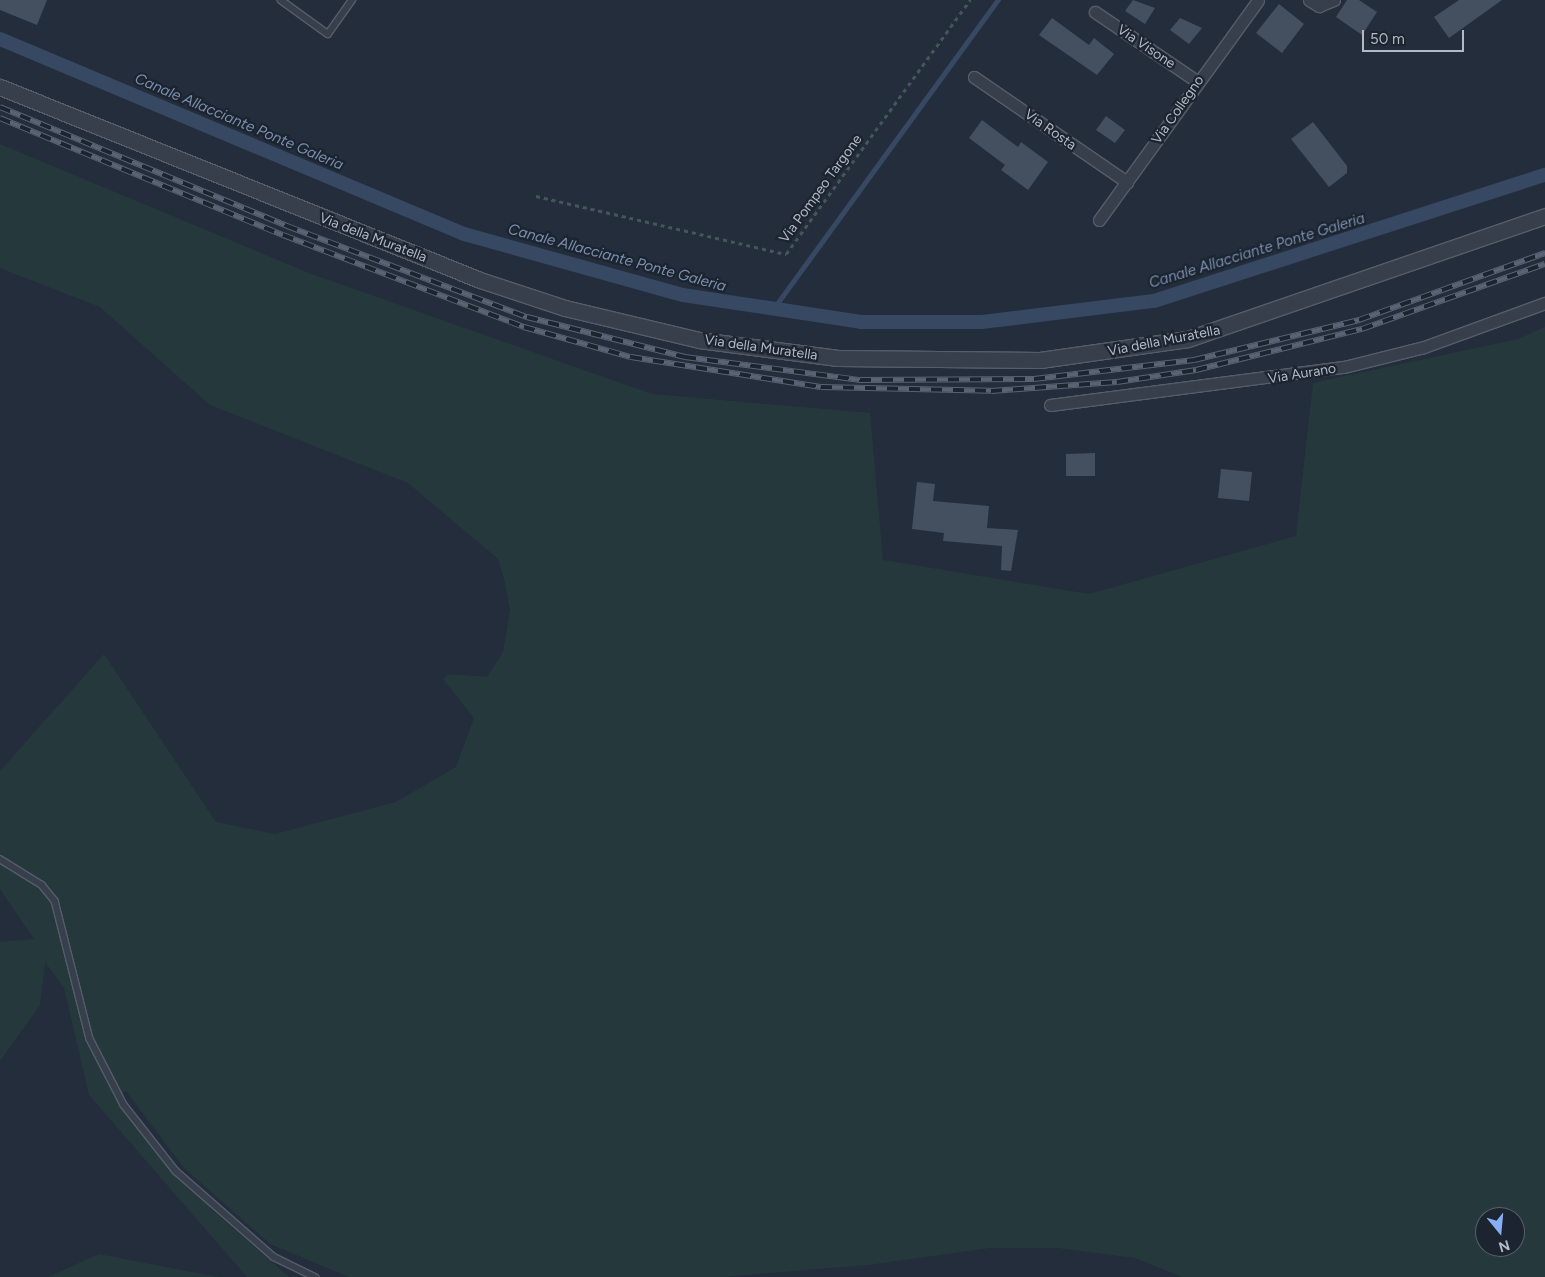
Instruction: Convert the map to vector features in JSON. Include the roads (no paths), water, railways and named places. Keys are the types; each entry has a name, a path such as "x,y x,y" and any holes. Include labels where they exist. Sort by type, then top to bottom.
{"street":[{"name":"Via Collegno","path":"1099,220 1258,0"},
{"path":"1309,0 1322,6 1334,0"},
{"name":"Via Visone","path":"1095,12 1198,82"},
{"name":"Via Rosta","path":"974,77 1127,182"},
{"name":"Via della Muratella","path":"0,87 328,221 536,298 666,333 838,358 1040,360 1188,339 1545,216"},
{"name":"Via Aurano","path":"1050,405 1344,367 1432,344 1545,303"}],"lane":[{"path":"281,0 328,34 352,0"},
{"path":"0,859 42,885 56,901 90,1039 124,1105 176,1172 274,1257 315,1277"}],"waterway":[{"path":"771,312 998,0"},
{"name":"Canale Allacciante Ponte Galeria","path":"0,39 464,234 683,295 861,322 982,322 1154,301 1545,175"}],"railway":[{"path":"0,107 287,226 527,317 685,357 860,380 1034,379 1194,360 1359,320 1545,253"},
{"path":"0,118 283,235 524,327 631,357 821,387 991,391 1117,382 1196,370 1362,329 1545,264"}]}
